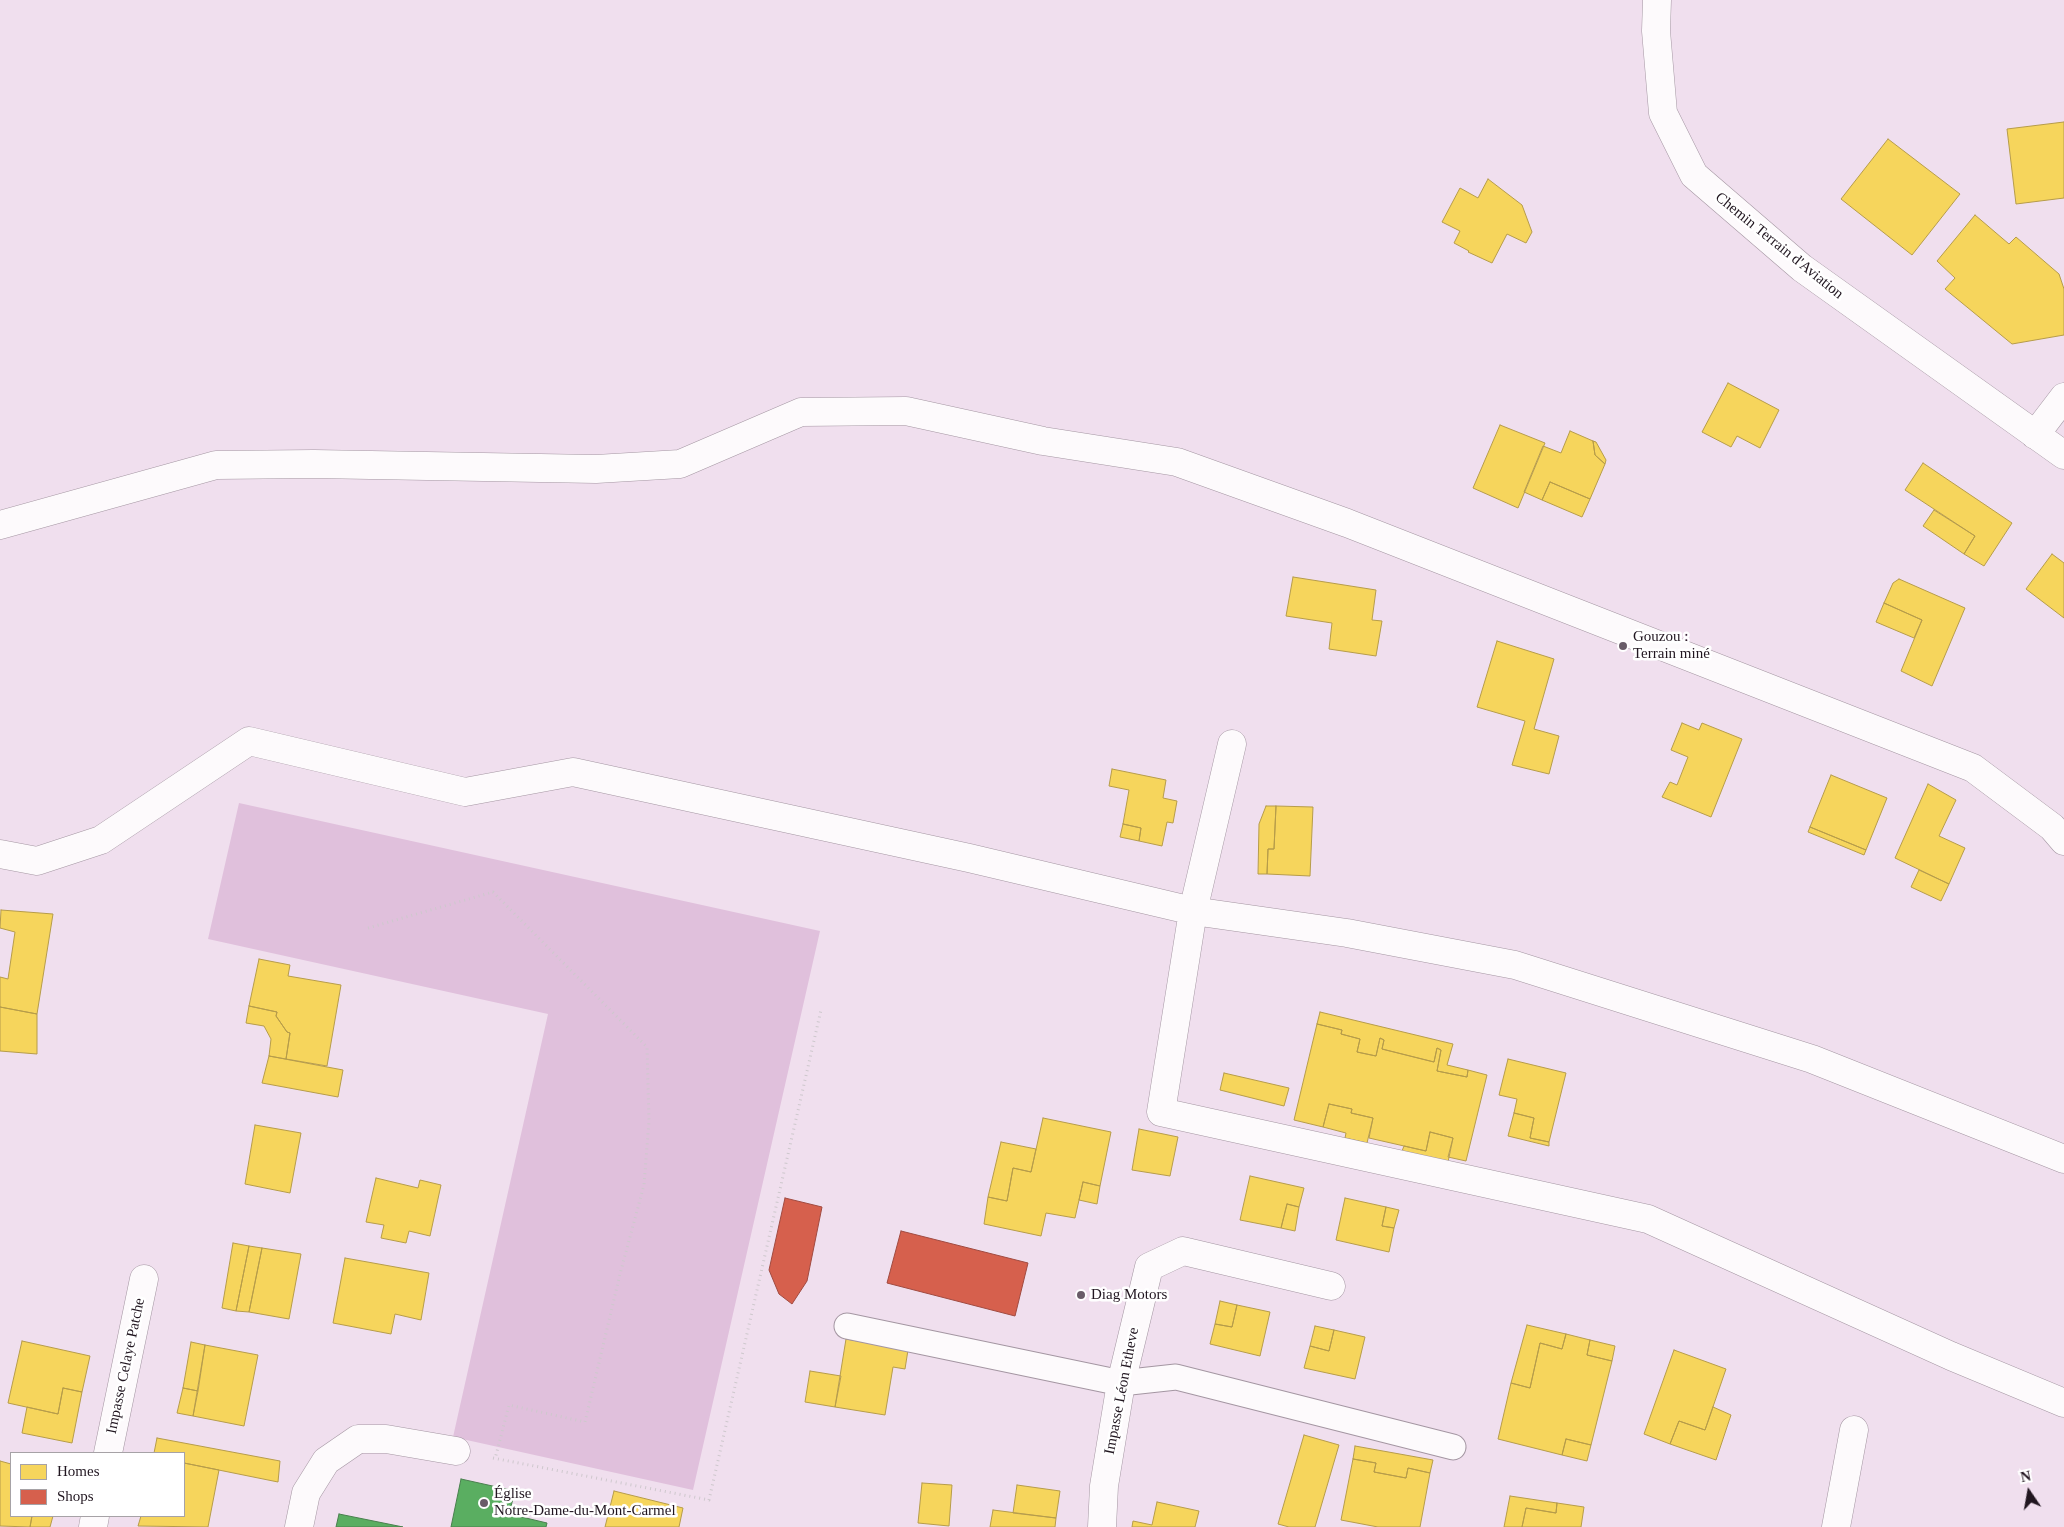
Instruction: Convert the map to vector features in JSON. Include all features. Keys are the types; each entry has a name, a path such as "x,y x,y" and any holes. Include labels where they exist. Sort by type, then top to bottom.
{"street":[{"name":"Chemin Terrain d'Aviation","path":"1657,0 1656,31 1663,113 1694,175 1802,268 2064,455"},
{"path":"2035,435 2064,397"},
{"path":"0,525 216,464 596,469 680,464 801,412 906,411 1043,441 1177,462 1347,523 1974,768 2052,827 2064,841"},
{"path":"0,854 37,861 101,840 249,740 465,792 573,772 969,858 1193,911 1346,933 1515,965 1812,1058 2064,1159"},
{"path":"1232,744 1193,911 1161,1112 1648,1219 1951,1356 2064,1403"},
{"name":"Impasse Léon Etheve","path":"1102,1527 1104,1486 1121,1383 1149,1267 1183,1251 1331,1286"},
{"name":"Impasse Celaye Patche","path":"108,1452 144,1279"},
{"path":"1836,1527 1854,1430"},
{"path":"299,1527 306,1493 326,1462 358,1439 386,1439 456,1451"}],"lane":[{"path":"847,1326 1121,1383 1176,1377 1453,1448"}],"path":[{"path":"368,928 493,892 647,1047 649,1121 644,1185 620,1274 585,1422 509,1406 495,1459"},
{"path":"456,1451 710,1500 821,1010"}],"shaded area":[{"path":"239,803 820,931 693,1490 453,1437 548,1014 208,939"}],"building: Homes":[{"path":"2064,122 2064,198 2016,204 2007,129"},
{"path":"1888,139 1960,194 1912,255 1841,199"},
{"path":"1488,179 1522,205 1532,232 1526,243 1507,234 1492,263 1454,243 1460,231 1442,222 1460,188 1478,198"},
{"path":"1975,215 2009,244 2016,237 2059,274 2064,289 2064,335 2012,344 1945,289 1955,278 1937,261"},
{"path":"1728,383 1779,410 1760,448 1737,436 1731,447 1702,432"},
{"path":"1500,425 1545,443 1518,508 1473,488"},
{"path":"1570,431 1593,441 1595,455 1605,464 1590,499 1550,482 1542,500 1524,492 1543,446 1561,453"},
{"path":"1593,441 1596,442 1606,460 1605,464 1595,455"},
{"path":"1923,463 2012,523 1984,566 1964,554 1975,536 1905,490"},
{"path":"1550,482 1590,499 1582,517 1542,500"},
{"path":"1934,510 1975,536 1964,554 1923,526"},
{"path":"2052,554 2064,563 2064,618 2026,589"},
{"path":"1293,577 1376,590 1372,620 1382,621 1376,656 1329,649 1332,623 1286,616"},
{"path":"1899,579 1965,608 1932,686 1901,671 1922,620 1884,603 1893,583"},
{"path":"1884,603 1922,620 1914,638 1876,622"},
{"path":"1497,641 1554,659 1534,729 1559,736 1549,774 1512,765 1525,721 1477,707"},
{"path":"1682,723 1699,730 1702,723 1742,739 1711,817 1662,797 1670,782 1677,785 1688,757 1671,750"},
{"path":"1112,769 1166,780 1163,798 1177,801 1173,823 1167,822 1162,846 1139,841 1141,828 1123,824 1129,790 1109,786"},
{"path":"1831,775 1887,798 1866,850 1810,827"},
{"path":"1928,784 1956,800 1939,836 1965,848 1949,884 1895,858"},
{"path":"1266,806 1276,806 1274,849 1268,849 1267,874 1258,874 1259,824"},
{"path":"1276,806 1313,807 1310,876 1267,874 1268,849 1274,849"},
{"path":"1123,824 1141,828 1139,841 1120,837"},
{"path":"1810,827 1866,850 1864,855 1808,832"},
{"path":"1919,870 1949,884 1941,901 1911,887"},
{"path":"1,910 53,914 37,1014 0,1007 0,977 8,979 15,932 0,928"},
{"path":"259,959 290,965 288,976 341,985 327,1066 286,1059 290,1033 287,1032 276,1016 277,1012 249,1006"},
{"path":"249,1006 277,1012 276,1016 287,1032 290,1033 286,1059 269,1056 271,1039 264,1026 246,1023"},
{"path":"0,1007 37,1014 37,1054 0,1051"},
{"path":"1320,1012 1453,1044 1447,1065 1468,1070 1467,1077 1437,1071 1441,1050 1437,1048 1434,1062 1382,1049 1384,1040 1380,1038 1376,1056 1357,1052 1360,1039 1341,1034 1342,1030 1317,1024"},
{"path":"1317,1024 1342,1030 1341,1034 1360,1039 1357,1052 1376,1056 1380,1038 1384,1040 1382,1049 1434,1062 1437,1048 1441,1050 1437,1071 1467,1077 1468,1070 1487,1075 1466,1161 1448,1157 1453,1138 1430,1132 1426,1151 1369,1138 1373,1118 1351,1113 1352,1109 1329,1104 1323,1127 1294,1120"},
{"path":"269,1056 343,1070 338,1097 262,1083"},
{"path":"1508,1059 1566,1073 1549,1142 1530,1138 1534,1118 1514,1113 1517,1099 1499,1095"},
{"path":"1224,1073 1289,1088 1284,1106 1220,1090"},
{"path":"1329,1104 1352,1109 1351,1113 1373,1118 1367,1143 1345,1138 1346,1133 1323,1127"},
{"path":"1514,1113 1534,1118 1530,1138 1549,1142 1549,1146 1508,1136"},
{"path":"1043,1118 1111,1132 1100,1186 1083,1182 1075,1218 1046,1213 1041,1236 984,1224 988,1197 1007,1201 1013,1168 1031,1172"},
{"path":"255,1125 301,1133 290,1193 245,1184"},
{"path":"1139,1129 1178,1137 1170,1176 1132,1170"},
{"path":"1430,1132 1453,1138 1448,1162 1402,1151 1404,1146 1426,1151"},
{"path":"1001,1142 1036,1149 1031,1172 1013,1168 1007,1201 988,1197"},
{"path":"1250,1176 1304,1188 1299,1207 1287,1204 1281,1228 1240,1220"},
{"path":"376,1178 418,1188 420,1180 441,1185 430,1236 409,1231 406,1243 381,1238 384,1225 366,1222"},
{"path":"1083,1182 1100,1186 1097,1204 1079,1200"},
{"path":"1345,1198 1386,1207 1382,1226 1394,1228 1389,1252 1336,1240"},
{"path":"1287,1204 1299,1207 1295,1231 1281,1228"},
{"path":"1386,1207 1399,1210 1394,1228 1382,1226"},
{"path":"233,1243 249,1246 236,1311 222,1308"},
{"path":"249,1246 262,1248 249,1312 236,1311"},
{"path":"262,1248 301,1254 289,1319 249,1312"},
{"path":"345,1258 429,1273 421,1320 395,1314 391,1334 333,1323"},
{"path":"1220,1301 1237,1305 1232,1327 1215,1324"},
{"path":"1237,1305 1270,1312 1260,1356 1210,1344 1215,1324 1232,1327"},
{"path":"1527,1325 1566,1334 1562,1349 1540,1343 1530,1388 1511,1383"},
{"path":"1315,1326 1334,1330 1329,1351 1310,1346"},
{"path":"1334,1330 1365,1337 1355,1379 1304,1368 1310,1346 1329,1351"},
{"path":"1566,1334 1590,1340 1587,1355 1612,1361 1591,1445 1566,1439 1562,1455 1498,1439 1511,1383 1530,1388 1540,1343 1562,1349"},
{"path":"846,1339 908,1350 905,1369 893,1367 885,1415 835,1407"},
{"path":"1590,1340 1615,1346 1612,1361 1587,1355"},
{"path":"22,1341 90,1356 82,1392 63,1388 58,1414 8,1403"},
{"path":"191,1342 205,1345 198,1391 183,1388"},
{"path":"205,1345 258,1355 244,1426 193,1416"},
{"path":"1674,1350 1726,1369 1705,1430 1679,1421 1670,1444 1644,1434"},
{"path":"810,1371 841,1376 835,1407 805,1402"},
{"path":"63,1388 82,1392 72,1443 22,1433 27,1407 58,1414"},
{"path":"183,1388 198,1391 193,1416 177,1413"},
{"path":"1713,1407 1731,1415 1716,1460 1670,1444 1679,1421 1705,1430"},
{"path":"1304,1435 1339,1445 1315,1527 1289,1527 1278,1524"},
{"path":"157,1438 280,1461 278,1482 185,1463 185,1452 154,1452"},
{"path":"1566,1439 1591,1445 1587,1461 1562,1455"},
{"path":"1355,1446 1433,1460 1430,1473 1408,1468 1406,1478 1374,1472 1376,1463 1353,1459"},
{"path":"1353,1459 1376,1463 1374,1472 1406,1478 1408,1468 1430,1473 1420,1527 1378,1527 1341,1520"},
{"path":"0,1461 10,1464 10,1517 32,1517 30,1527 0,1526"},
{"path":"185,1463 219,1470 208,1527 138,1526 141,1517 185,1517"},
{"path":"922,1483 952,1485 949,1526 918,1523"},
{"path":"1017,1485 1060,1491 1056,1518 1013,1513"},
{"path":"614,1491 683,1508 679,1527 605,1527"},
{"path":"1510,1496 1557,1503 1556,1513 1526,1508 1522,1527 1504,1527"},
{"path":"1157,1502 1199,1511 1195,1527 1132,1527 1133,1521 1152,1525"},
{"path":"1557,1503 1584,1507 1581,1527 1522,1527 1526,1508 1556,1513"},
{"path":"993,1510 1056,1518 1055,1527 990,1527"},
{"path":"32,1517 53,1517 50,1527 30,1527"}],"building: Shops":[{"path":"785,1198 822,1207 807,1281 792,1304 779,1294 769,1270"},
{"path":"901,1231 1028,1263 1015,1316 887,1283"}],"building: Public":[{"name":"Église Notre-Dame-du-Mont-Carmel","path":"461,1479 515,1491 509,1514 547,1523 546,1527 451,1527"},
{"path":"339,1514 403,1527 336,1527"}],"place":[{"name":"Gouzou : Terrain miné","path":"1623,646"},
{"name":"Diag Motors","path":"1081,1295"},
{"name":"Église Notre-Dame-du-Mont-Carmel","path":"484,1503"}]}
